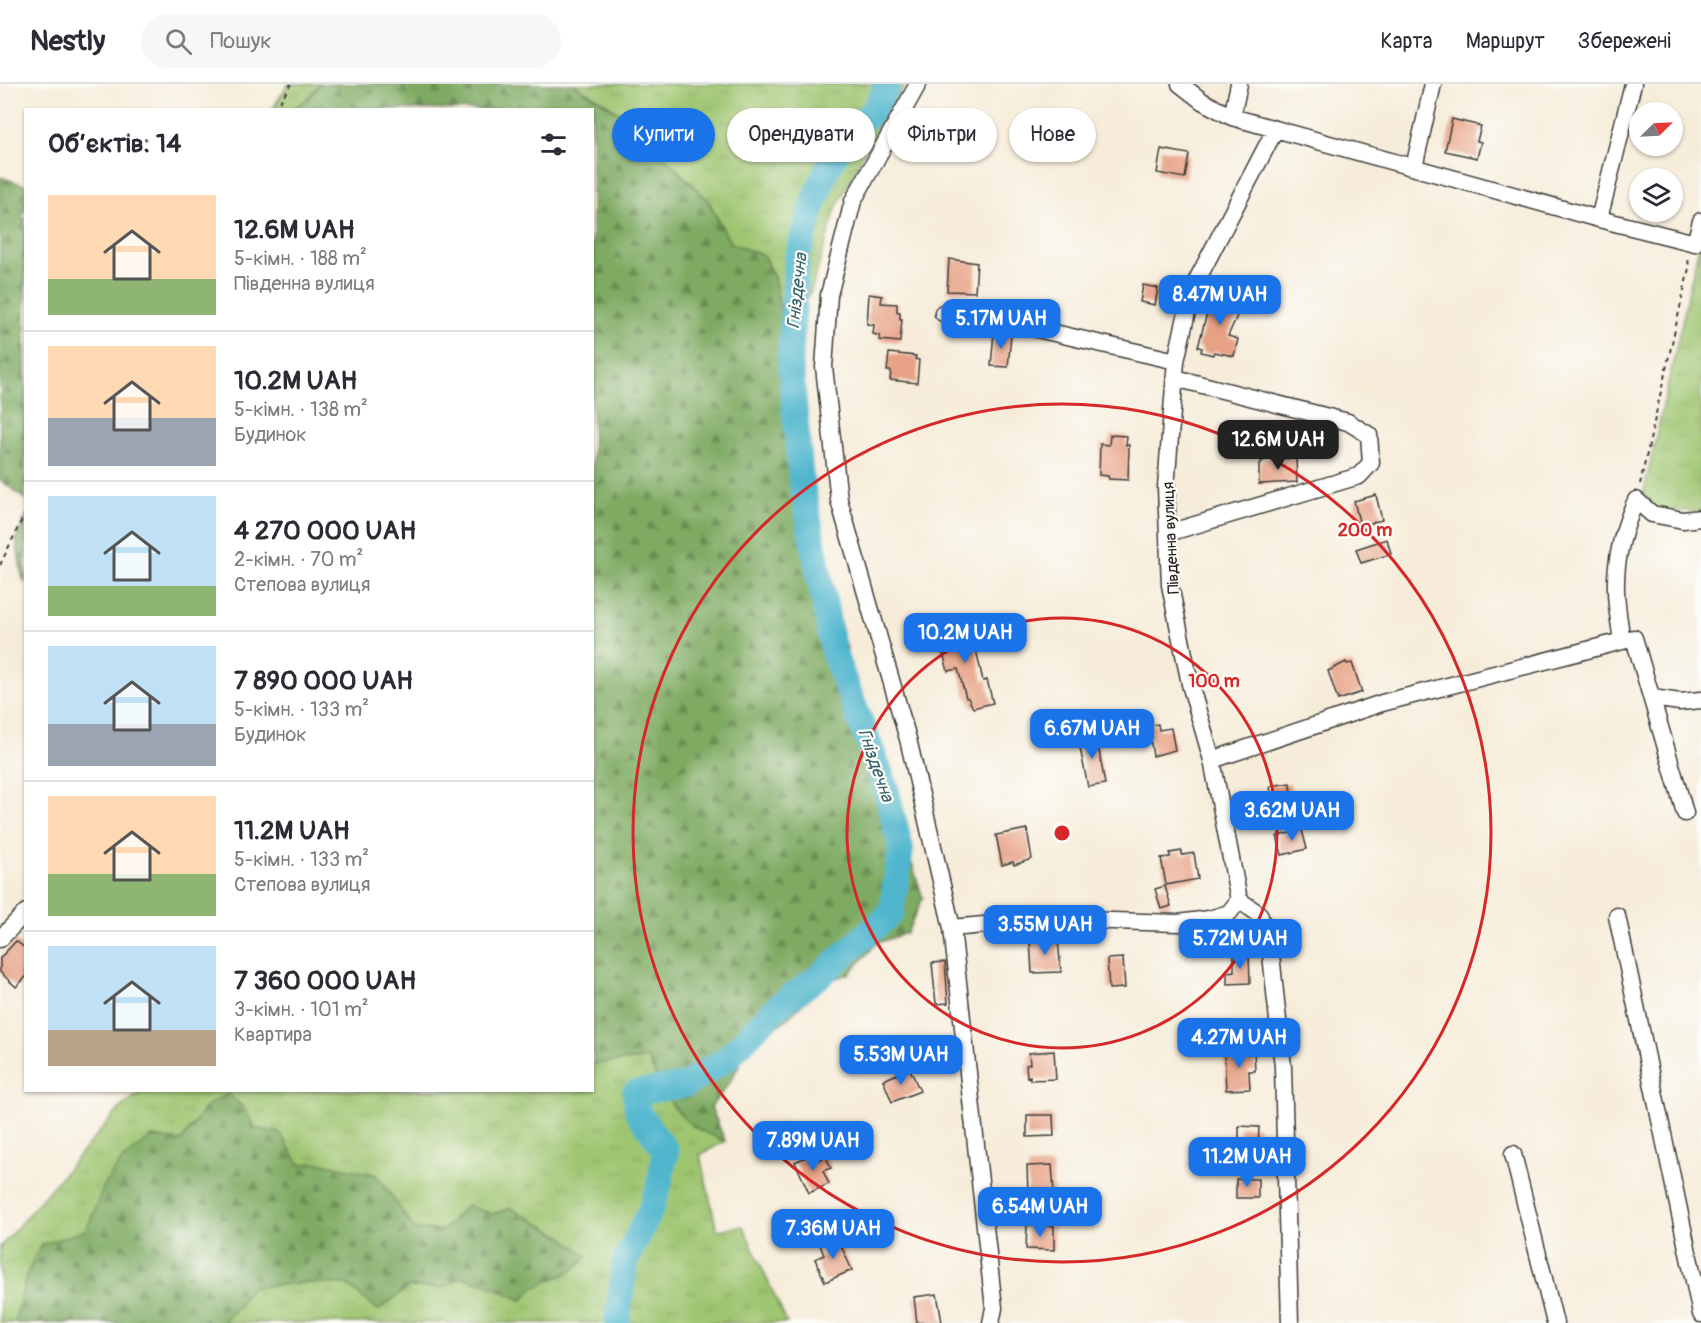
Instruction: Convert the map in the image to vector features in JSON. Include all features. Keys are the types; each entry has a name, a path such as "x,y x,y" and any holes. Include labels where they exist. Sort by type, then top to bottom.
{"street":[{"path":"918,84 853,201 829,295 824,367 839,500 908,739 952,928 994,1308 991,1323"},
{"path":"1180,84 1202,101 1232,117 1599,219 1695,243 1701,221"},
{"path":"1232,117 1239,84"},
{"path":"1414,167 1433,84"},
{"path":"1599,219 1633,84"},
{"name":"Південна вулиця","path":"1239,900 1212,760 1190,684 1170,585 1166,487 1175,370 1187,312 1197,280 1275,130"},
{"path":"943,313 1037,329 1348,422 1369,435 1371,463 1359,476 1168,533"},
{"path":"1622,641 1616,590 1618,558 1628,519 1636,500 1652,514 1683,520 1701,518"},
{"path":"1212,760 1382,703 1634,638 1685,813"},
{"path":"1652,698 1680,702 1701,700"},
{"path":"952,928 1047,919 1178,923 1209,919 1229,913 1239,900 1259,914 1270,945 1283,1067 1290,1323"},
{"path":"0,939 24,914"},
{"path":"1617,916 1701,1314"},
{"path":"1513,1154 1555,1323"}],"path":[{"path":"276,108 291,84"},
{"path":"1636,500 1689,268 1686,241"},
{"path":"0,565 24,515"}],"green space":[{"path":"288,84 319,84 300,105 291,108 273,108"},
{"path":"319,84 573,84 612,109 612,162 669,162 708,200 730,243 763,255 774,278 785,332 784,421 802,545 815,586 836,619 847,648 844,690 859,721 874,734 872,779 895,810 923,898 907,933 877,943 849,974 827,981 789,1017 748,1048 730,1082 711,1107 725,1141 698,1129 679,1113 672,1105 648,1058 594,1064 594,108 294,108 309,98"},
{"path":"573,84 906,84 891,108 887,108 887,114 875,132 875,108 727,108 727,162 860,162 836,208 811,291 785,332 774,278 763,255 730,243 708,200 669,162 715,162 715,108 612,108"},
{"path":"0,177 24,185 24,211 21,218 24,218 24,498 0,480"},
{"path":"1701,237 1701,512 1655,509 1643,495"},
{"path":"24,520 24,581 22,576 16,538"},
{"path":"648,1058 660,1086 696,1128 725,1141 700,1155 717,1230 743,1226 787,1323 0,1323 0,1247 122,1106 141,1092 594,1092 594,1064"},
{"path":"228,1094 243,1107 255,1128 280,1133 299,1164 321,1163 377,1175 415,1230 443,1230 467,1205 492,1214 511,1208 558,1234 588,1256 573,1270 533,1288 522,1300 489,1285 462,1277 442,1288 409,1287 378,1310 346,1284 301,1283 253,1287 223,1323 16,1323 27,1274 41,1245 86,1230 105,1184 124,1157 152,1137 181,1141 206,1106"}],"building":[{"path":"1452,119 1481,126 1477,141 1481,142 1477,158 1445,151"},
{"path":"1161,149 1189,154 1185,178 1157,173"},
{"path":"949,259 977,263 975,292 947,291"},
{"path":"1143,285 1158,288 1155,305 1140,302"},
{"path":"1220,291 1236,297 1233,304 1241,307 1228,336 1238,339 1234,356 1201,352 1202,348 1198,347 1213,296 1217,298"},
{"path":"869,294 882,296 881,303 897,304 897,312 900,312 900,319 902,319 900,342 879,340 880,336 873,334 874,325 867,324"},
{"path":"994,332 1011,335 1008,367 991,366"},
{"path":"889,353 916,356 915,359 919,360 917,383 890,380 891,371 887,371"},
{"path":"1110,435 1127,436 1128,480 1109,479 1108,476 1099,475 1100,444 1109,445"},
{"path":"1272,458 1296,459 1297,482 1259,484 1259,466 1262,461"},
{"path":"1376,495 1382,520 1360,526 1354,501"},
{"path":"1387,539 1391,554 1361,563 1356,549"},
{"path":"962,626 964,633 972,631 983,681 987,680 993,703 973,708 966,698 958,669 948,671 938,636 939,631"},
{"path":"1346,662 1347,664 1352,663 1362,692 1338,700 1328,671"},
{"path":"1158,724 1159,730 1171,728 1175,750 1153,756 1150,737 1146,737 1144,726"},
{"path":"1096,734 1105,784 1088,787 1078,738"},
{"path":"1290,783 1293,805 1273,807 1270,786"},
{"path":"1027,829 1032,859 1014,865 1013,862 1002,865 996,835"},
{"path":"1302,830 1307,849 1282,855 1277,836"},
{"path":"1182,851 1182,855 1194,853 1198,879 1166,885 1161,858 1170,857 1170,853"},
{"path":"1165,886 1171,906 1161,909 1155,889"},
{"path":"1058,939 1061,972 1032,973 1030,940"},
{"path":"16,941 24,947 24,979 16,987 0,972 0,958"},
{"path":"1249,954 1250,983 1227,984 1227,972 1234,971 1234,955"},
{"path":"1123,958 1125,988 1109,989 1107,959"},
{"path":"945,962 948,1003 936,1004 932,963"},
{"path":"1254,1050 1255,1071 1249,1071 1250,1089 1226,1090 1224,1052"},
{"path":"1054,1051 1056,1079 1030,1080 1030,1076 1027,1077 1026,1065 1030,1064 1029,1053"},
{"path":"910,1069 920,1091 892,1102 883,1080"},
{"path":"1027,1115 1053,1115 1054,1136 1027,1137"},
{"path":"786,1122 799,1150 788,1154 787,1151 771,1157 764,1140 777,1135 774,1128"},
{"path":"1239,1126 1259,1127 1258,1147 1239,1147"},
{"path":"815,1153 818,1160 826,1157 831,1168 823,1171 829,1184 809,1193 795,1162"},
{"path":"1052,1165 1054,1193 1028,1195 1027,1166"},
{"path":"1236,1179 1258,1179 1258,1198 1236,1198"},
{"path":"1027,1225 1054,1226 1054,1250 1026,1249"},
{"path":"837,1237 852,1270 825,1282 815,1259 824,1255 820,1245"},
{"path":"937,1294 942,1322 917,1323 914,1297"}],"waterway":[{"name":"Гніздечна","path":"617,1323 625,1262 651,1209 666,1151 638,1113 635,1093 685,1085 727,1058 778,1006 820,976 891,913 901,849 885,785 834,654 801,479 790,360 797,258 811,212 826,171 849,131 874,111 888,84"}]}
